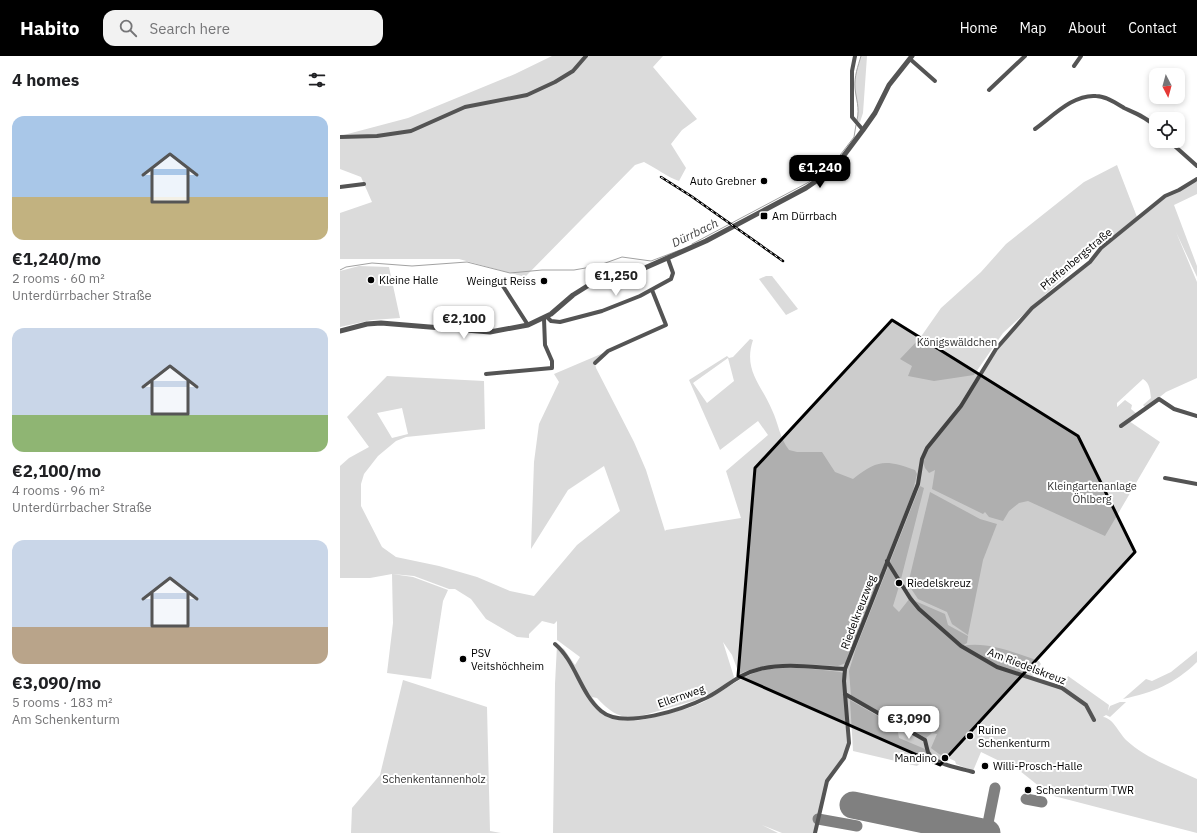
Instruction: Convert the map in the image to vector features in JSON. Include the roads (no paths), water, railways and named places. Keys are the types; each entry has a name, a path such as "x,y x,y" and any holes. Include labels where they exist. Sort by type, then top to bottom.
{"street":[{"path":"340,137 378,136 411,131 465,106 526,96 555,82 573,71 586,56"},
{"path":"855,56 852,70 852,117 863,130"},
{"path":"989,90 1025,56"},
{"path":"1074,66 1081,56"},
{"path":"340,331 362,325 381,324 482,332 528,325 545,318 573,295 589,285 631,274 668,259 713,238 817,181 842,158 875,113 889,85 911,57 935,81"},
{"path":"1035,129 1067,105 1081,98 1096,96 1105,98 1149,122"},
{"path":"1177,148 1197,166"},
{"name":"Pfaffenbergstraße","path":"887,561 918,484 921,464 927,448 961,406 996,349 1032,308 1090,262 1101,248 1165,196 1179,190 1197,179"},
{"path":"340,187 364,184"},
{"path":"545,318 551,321 560,322 602,311 652,290 672,277 673,273 668,259"},
{"path":"501,283 528,325"},
{"path":"595,363 608,351 666,325 652,290"},
{"path":"486,374 552,368 552,361 545,345 545,318"},
{"path":"1121,426 1159,399 1174,409 1197,416"},
{"path":"1165,478 1197,484"},
{"name":"Riedelkreuzweg","path":"845,669 887,561"},
{"name":"Am Riedelskreuz","path":"887,561 910,598 919,609 961,646 997,667 1062,688 1086,705 1094,720"},
{"name":"Ellernweg","path":"555,644 563,651 594,703 601,711 612,717 627,720 646,717 696,702 748,672 762,668 778,666 845,669"},
{"path":"815,833 827,781 844,758 849,743 845,694 845,669"},
{"path":"845,694 925,740 928,753 933,758 951,767 956,766 973,772"}],"waterway":[{"name":"Dürrbach","path":"857,120 858,108 855,80 861,56"},
{"name":"Dürrbach","path":"834,163 854,137 856,125"},
{"name":"Dürrbach","path":"692,244 809,182 832,165"},
{"name":"Dürrbach","path":"340,270 346,267 372,263 412,266 467,262 510,273 542,270 574,270 597,266 622,257 651,261 680,250"}],"railway":[{"path":"661,177 691,196 783,261"}],"place":[{"name":"Auto Grebner","path":"764,181"},
{"name":"Am Dürrbach","path":"764,216"},
{"name":"Kleine Halle","path":"371,280"},
{"name":"Weingut Reiss","path":"544,281"},
{"name":"Riedelskreuz","path":"899,583"},
{"name":"PSV Veitshöchheim","path":"463,659"},
{"name":"Ruine Schenkenturm","path":"970,736"},
{"name":"Mandino","path":"945,758"},
{"name":"Willi-Prosch-Halle","path":"985,766"},
{"name":"Schenkenturm TWR","path":"1028,790"}],"park label":[{"name":"Königswäldchen","path":"957,342"},
{"name":"Kleingartenanlage Öhlberg","path":"1092,492"},
{"name":"Schenkentannenholz","path":"434,779"}]}
